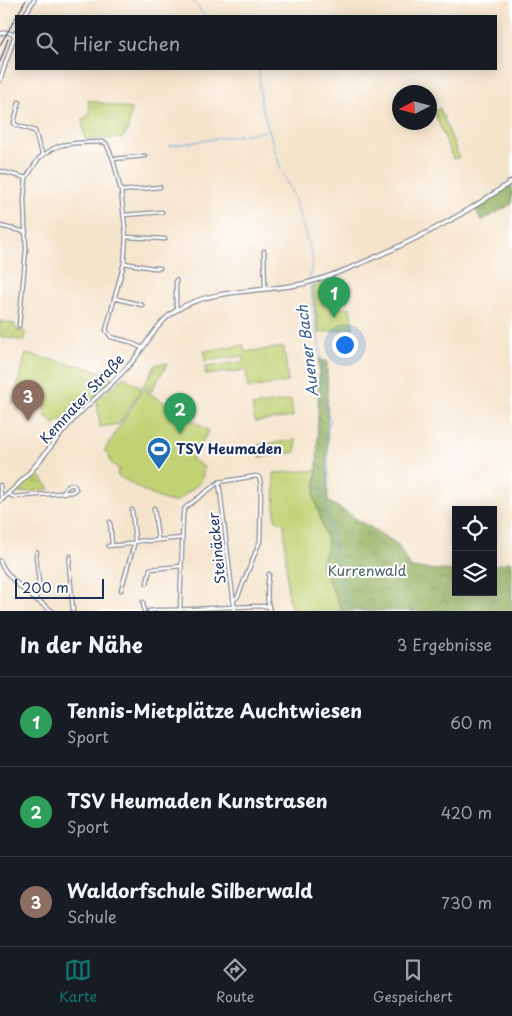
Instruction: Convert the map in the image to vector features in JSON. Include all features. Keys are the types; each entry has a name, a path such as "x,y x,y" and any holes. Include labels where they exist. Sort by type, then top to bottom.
{"street":[{"path":"25,15 34,0"},
{"path":"0,34 5,32 15,34"},
{"path":"0,80 15,37"},
{"path":"19,102 14,123 35,131 43,154"},
{"path":"19,326 26,261 24,199 26,178 34,164 43,154 54,148 76,143 101,142 106,143 113,159 121,191 126,236 124,263 106,330 111,337 127,341 142,348"},
{"path":"113,159 145,156"},
{"path":"0,172 26,178"},
{"name":"Kemnater Straße","path":"1,500 31,472 73,420 122,374 157,326 177,310 195,301 219,295 310,282 356,266 418,238 462,214 512,181"},
{"path":"121,191 160,187"},
{"path":"124,215 162,212"},
{"path":"0,226 26,232"},
{"path":"126,236 165,239"},
{"path":"264,251 266,289"},
{"path":"124,263 160,268"},
{"path":"176,280 177,310"},
{"path":"114,298 142,305"},
{"path":"180,610 183,514 185,508 219,482 258,476 261,484 260,541 238,596 233,600"},
{"name":"Steinäcker","path":"219,482 235,611"},
{"path":"8,494 14,497 72,492 76,488 71,484 63,492"},
{"path":"0,485 1,500"},
{"path":"154,508 158,540"},
{"path":"121,590 135,541 132,510"},
{"path":"110,522 112,545"},
{"path":"108,546 131,544 135,541 182,538"},
{"path":"34,598 40,591 37,552"},
{"path":"70,556 73,611"},
{"path":"0,562 4,570 34,598 52,611"},
{"path":"147,583 150,569 181,566"},
{"path":"269,574 267,584 270,611"},
{"path":"143,602 144,611"},
{"path":"149,611 212,610 234,606 268,606"}],"green space":[{"path":"88,100 131,109 128,130 123,138 85,140 82,119 90,114"},
{"path":"440,108 459,157 453,159 437,119 437,110"},
{"path":"512,183 512,204 481,221 475,208"},
{"path":"330,284 339,293 340,308 350,307 353,328 319,333 312,286"},
{"path":"0,321 15,324 15,329 25,332 25,341 0,337"},
{"path":"244,345 245,352 284,347 288,382 248,388 246,370 206,375 205,367 244,361 244,356 205,361 204,351"},
{"path":"26,354 106,373 113,379 72,420 57,421 55,425 46,417 44,402 12,403"},
{"name":"Kurrenwald","path":"319,359 327,362 328,501 397,544 411,568 452,571 452,596 497,596 497,565 512,561 512,611 342,611 321,564 328,544 314,496 317,470"},
{"path":"168,363 151,392 143,386 156,364"},
{"path":"124,377 142,388 119,424 100,427 97,400"},
{"path":"143,389 209,431 191,459 204,467 202,479 200,483 176,502 154,496 117,475 119,469 111,463 108,454 104,451"},
{"path":"291,400 293,417 255,422 252,406"},
{"path":"296,440 296,452 260,457 258,445"},
{"path":"317,470 314,496 328,544 321,564 342,611 293,611 288,599 284,524 275,519 274,473"},
{"path":"36,471 50,489 18,493 16,490"}],"waterway":[{"path":"192,0 204,15"},
{"path":"259,70 261,104 281,170"},
{"path":"169,146 265,131"},
{"name":"Auener Bach","path":"283,174 294,197 313,260 310,286 321,357 325,409 331,420 324,437 328,450 328,485 323,487 322,491 334,542 336,568 342,588 353,611"}],"tram line":[{"path":"17,15 26,0"},
{"path":"0,45 15,19"},
{"path":"0,62 8,39"}],"place":[{"name":"Tennis-Mietplätze Auchtwiesen","path":"334,318"},
{"name":"Waldorfschule Silberwald","path":"28,421"},
{"name":"TSV Heumaden Kunstrasen","path":"180,434"},
{"name":"TSV Heumaden","path":"159,470"}]}
